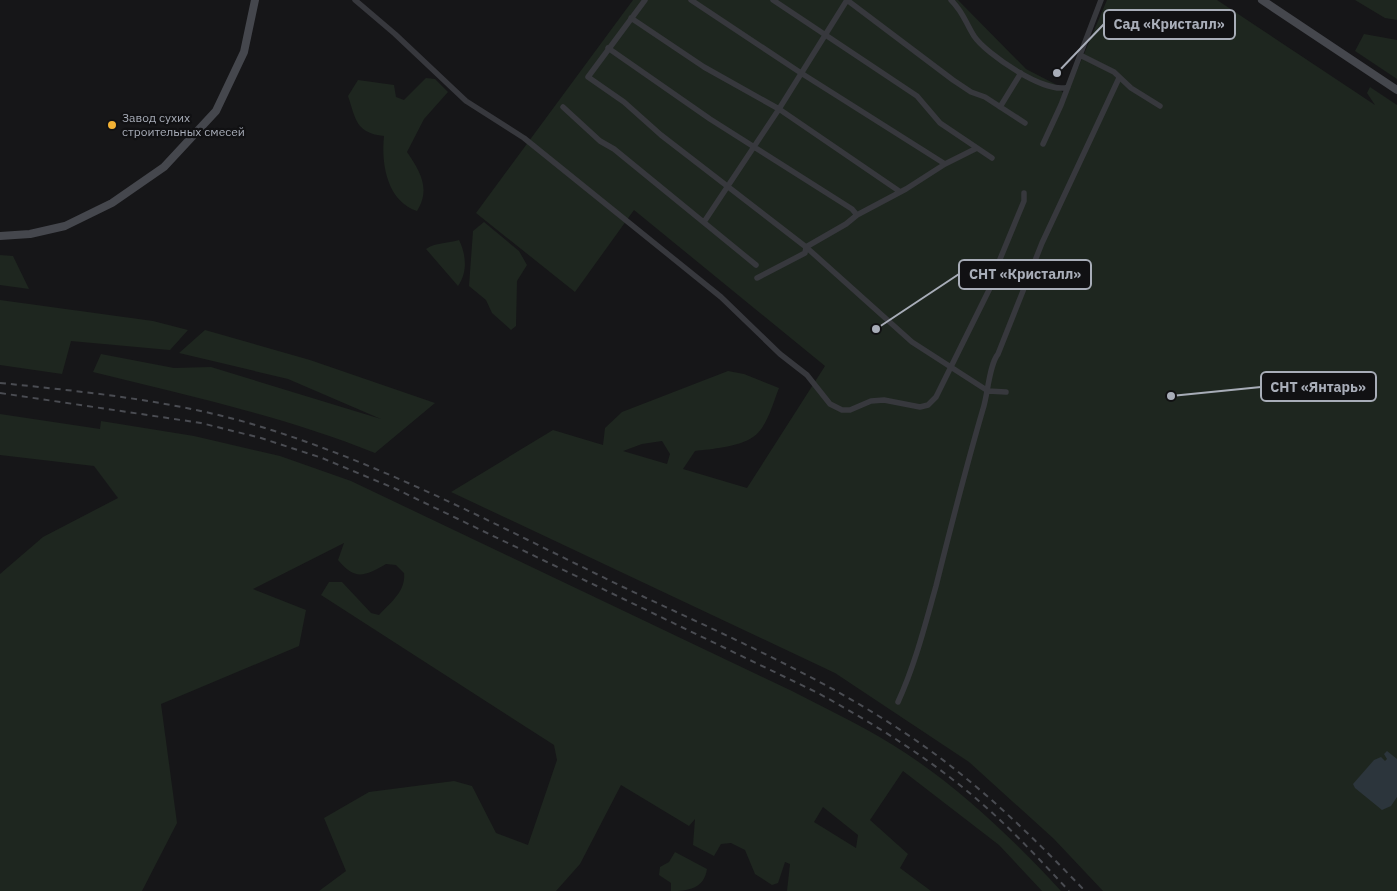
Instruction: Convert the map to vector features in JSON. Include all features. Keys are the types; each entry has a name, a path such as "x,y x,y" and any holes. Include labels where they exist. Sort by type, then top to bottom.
{"main road":[{"path":"0,236 30,234 64,226 112,203 164,167 216,111 244,52 255,0"},
{"path":"1262,0 1397,90"}],"street":[{"path":"355,0 395,34 466,100 524,138 722,297 780,354 807,375 830,404 842,410 850,410 884,400 920,407 928,405 936,397 990,288 991,281 1024,201 1024,193"},
{"path":"645,0 588,77 624,102 661,135 806,247 912,342 988,391 1006,392"},
{"path":"691,0 801,74 945,164"},
{"path":"773,0 917,96 940,123 992,158"},
{"path":"704,222 779,109 847,0 953,80 1025,124"},
{"path":"951,0 962,11 974,36 987,52 1021,73 1055,88 1068,86"},
{"path":"1043,144 1068,86 1101,0"},
{"path":"631,18 704,67 779,109 899,190"},
{"path":"608,48 856,215"},
{"path":"1080,55 1114,72 1131,88 1160,106"},
{"path":"1000,107 1021,73"},
{"path":"898,702 909,678 920,642 988,391 994,359 998,354 1029,275 1119,78"},
{"path":"563,107 600,142 614,149 756,265"},
{"path":"806,247 899,190 977,148"},
{"path":"758,278 805,253 806,247"}],"shaded area":[{"path":"633,0 958,0 1026,69 1055,84 1066,96 1107,0 1217,0 1375,105 1367,93 1370,87 1397,105 1397,891 1103,891 1054,839 969,762 835,673 451,492 553,430 603,445 605,428 622,412 728,371 744,374 779,388 769,415 762,428 753,437 733,445 695,451 683,469 747,488 825,366 634,210 575,292 476,213","holes":["662,441 670,454 667,464 623,451 642,444"]},
{"path":"1355,0 1397,0 1397,20 1385,18"},
{"path":"1364,34 1397,40 1397,79 1355,51"},
{"path":"426,78 435,79 448,92 424,119 407,152 420,173 422,180 423,195 417,211 399,199 388,180 383,147 384,136 368,132 358,124 348,96 358,80 394,85 396,97 404,100"},
{"path":"484,222 519,251 527,265 517,281 516,326 511,330 492,313 486,300 469,286 473,231"},
{"path":"459,240 463,251 465,269 458,286 426,249 437,244"},
{"path":"0,255 13,256 29,289 0,285"},
{"path":"0,300 153,321 188,330 170,350 71,341 62,374 0,365"},
{"path":"205,330 310,360 435,403 375,453 271,417 93,372 101,354 174,368 211,367 381,419 288,379 179,353"},
{"path":"0,414 100,429 101,421 194,436 280,456 351,481 792,691 879,737 949,784 1007,835 1061,891 1042,891 999,845 903,771 870,820 908,854 900,868 931,891 787,891 790,864 785,862 778,883 772,885 755,874 745,850 731,843 721,844 714,856 693,845 695,819 689,826 621,785 580,864 556,891 319,891 346,871 324,818 369,792 454,781 472,786 496,833 528,845 557,760 554,745 321,595 329,582 342,582 371,613 379,615 397,596 403,585 404,573 396,565 386,564 366,574 355,574 344,567 338,560 344,543 253,589 306,610 299,646 161,704 177,823 142,891 0,891 0,574 43,537 118,498 94,466 0,455","holes":["823,807 858,835 856,848 814,822"]},
{"path":"1387,751 1397,759 1397,797 1391,806 1382,810 1355,788 1353,784 1374,760 1381,757 1385,761 1387,759 1384,754"},
{"path":"675,852 707,869 703,881 699,885 694,888 671,891 671,883 659,875 660,867 669,862"}],"railway":[{"path":"0,383 167,404 233,419 265,428 357,461 447,501 813,678 886,721 965,777 1027,832 1085,891"},
{"path":"0,393 201,423 261,438 322,458 396,489 818,693 863,719 928,761 969,792 1009,829 1069,891"}],"place":[{"name":"Сад «Кристалл»","path":"1057,73"},
{"name":"Завод сухих строительных смесей","path":"112,125"},
{"name":"СНТ «Кристалл»","path":"876,329"},
{"name":"СНТ «Янтарь»","path":"1171,396"}]}
